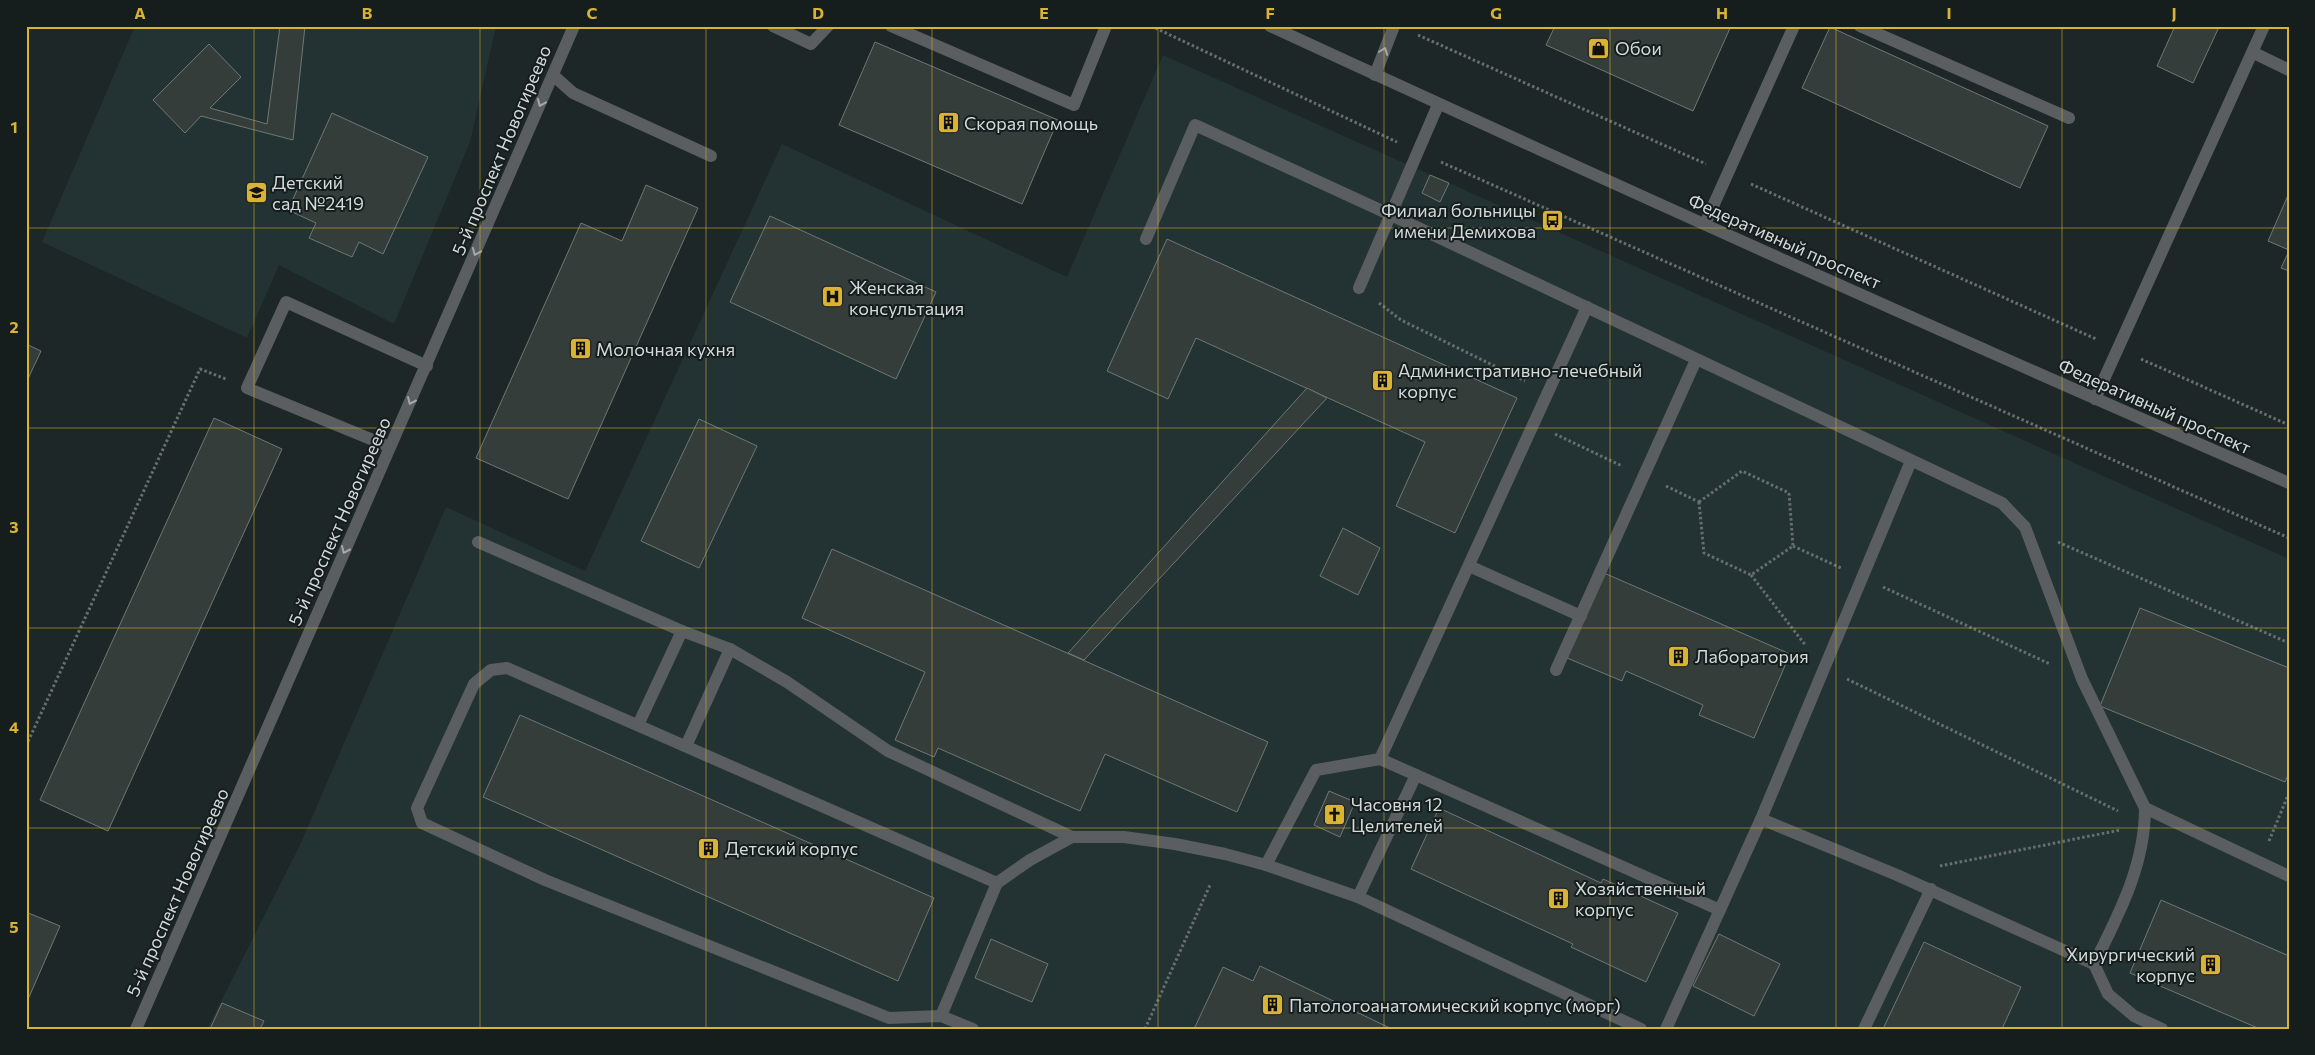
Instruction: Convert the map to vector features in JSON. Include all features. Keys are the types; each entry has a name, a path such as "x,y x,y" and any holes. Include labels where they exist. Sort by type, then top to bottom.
{"street":[{"name":"5-й проспект Новогиреево","path":"136,1029 574,26"},
{"path":"772,26 811,44 828,26"},
{"path":"891,26 1074,105 1106,26"},
{"name":"Федеративный проспект","path":"1270,26 1438,104 2094,399 2289,483"},
{"path":"1375,75 1394,26"},
{"path":"1705,224 1794,26"},
{"path":"1860,26 2069,118"},
{"path":"2094,399 2254,53 2264,26"},
{"path":"2254,53 2289,70"},
{"path":"553,75 573,93 711,156"},
{"path":"1359,288 1438,104"},
{"path":"1146,239 1195,125 1588,307 1696,360 2002,503 2025,527 2082,679 2145,808 2145,825 2127,900 2094,964"},
{"path":"390,447 247,388 286,302 427,366"},
{"path":"1380,759 1588,307"},
{"path":"1556,670 1696,360"},
{"path":"1666,1029 1761,819 1911,461"},
{"path":"478,542 682,630 730,648 787,682 888,751 1072,837 1124,837 1176,844 1266,865 1358,897 1640,1029"},
{"path":"1469,566 1581,616"},
{"path":"638,725 682,630"},
{"path":"686,746 730,648"},
{"path":"973,1029 941,1016 889,1018 545,880 422,823 417,808 474,684 491,670 507,668 997,883"},
{"path":"1266,865 1316,770 1380,759 1720,910"},
{"path":"1358,897 1416,775"},
{"path":"2145,808 2259,864 2289,876"},
{"path":"1761,819 1931,889 2094,964 2108,994 2134,1016 2162,1029"},
{"path":"941,1016 997,883 1030,860 1072,837"},
{"path":"1864,1029 1931,889"}],"path":[{"path":"1150,26 1417,152 2289,538"},
{"path":"1416,35 2289,425"},
{"path":"1359,288 1401,320 1548,392"},
{"path":"26,746 200,369 247,388"},
{"path":"1534,424 1699,502"},
{"path":"1699,502 1742,471 1789,493 1793,546"},
{"path":"1699,502 1704,553 1750,575 1824,668 2145,825"},
{"path":"2025,527 2289,643"},
{"path":"1793,546 2082,679"},
{"path":"1750,575 1793,546"},
{"path":"2259,864 2289,793"},
{"path":"1898,875 2145,825"},
{"path":"1145,1029 1210,885"}],"shaded area":[{"name":"Детский сад №2419","path":"135,26 496,26 470,142 394,324 279,265 247,338 42,242"},
{"path":"1163,55 2289,559 2289,1029 207,1029 300,845 446,507 585,571 782,144 1067,277"}],"building":[{"path":"280,26 305,26 293,140 201,116 185,133 153,100 209,44 241,77 210,108 267,124"},
{"path":"1555,26 1731,26 1693,111 1546,45"},
{"path":"2175,26 2219,27 2193,83 2157,66"},
{"path":"1830,27 2048,126 2020,188 1802,88"},
{"name":"Скорая помощь","path":"875,42 1058,120 1022,204 839,125"},
{"path":"332,113 428,157 383,254 359,242 352,257 309,238 316,223 288,210"},
{"path":"1430,175 1449,183 1440,202 1422,193"},
{"name":"Молочная кухня","path":"646,185 698,208 568,499 476,458 581,223 622,241"},
{"path":"2289,193 2289,250 2268,241"},
{"name":"Женская консультация","path":"770,216 936,292 896,379 730,302"},
{"name":"Административно-лечебный корпус","path":"1167,239 1517,398 1455,533 1396,506 1425,442 1196,338 1168,399 1107,371"},
{"path":"2289,251 2289,271 2281,268"},
{"path":"26,344 41,351 26,383"},
{"path":"1307,388 1327,398 1084,660 1068,653"},
{"path":"214,418 282,449 108,831 40,800"},
{"path":"699,419 757,446 699,568 641,541"},
{"path":"1343,528 1380,548 1358,595 1320,576"},
{"path":"832,549 1268,742 1237,812 1105,754 1080,811 938,748 934,757 895,740 925,672 802,618"},
{"name":"Лаборатория","path":"1604,573 1790,654 1754,738 1699,715 1703,705 1626,671 1622,681 1567,658"},
{"path":"2140,608 2289,668 2289,773 2285,782 2100,706"},
{"name":"Детский корпус","path":"520,715 934,898 898,981 483,797"},
{"name":"Часовня 12 Целителей","path":"1329,791 1355,802 1340,837 1314,825"},
{"name":"Хозяйственный корпус","path":"1439,808 1601,883 1603,879 1678,913 1646,982 1571,947 1573,944 1411,869"},
{"name":"Хирургический корпус","path":"2161,900 2289,956 2289,1029 2260,1029 2130,973"},
{"path":"26,912 60,926 26,1004"},
{"path":"1719,934 1780,964 1754,1016 1693,986"},
{"path":"991,939 1048,964 1032,1002 975,978"},
{"path":"1924,942 2021,987 2002,1029 1883,1029"},
{"name":"Патологоанатомический корпус (морг)","path":"1260,966 1392,1029 1194,1029 1223,967 1253,981"},
{"path":"222,1003 264,1021 260,1029 210,1029"}],"place":[{"name":"Обои","path":"1599,48"},
{"name":"Скорая помощь","path":"948,123"},
{"name":"Детский сад №2419","path":"256,192"},
{"name":"Филиал больницы имени Демихова","path":"1552,220"},
{"name":"Женская консультация","path":"833,297"},
{"name":"Молочная кухня","path":"580,349"},
{"name":"Административно-лечебный корпус","path":"1382,380"},
{"name":"Лаборатория","path":"1679,656"},
{"name":"Часовня 12 Целителей","path":"1335,814"},
{"name":"Детский корпус","path":"709,848"},
{"name":"Хозяйственный корпус","path":"1559,898"},
{"name":"Хирургический корпус","path":"2211,964"},
{"name":"Патологоанатомический корпус (морг)","path":"1273,1005"}]}
